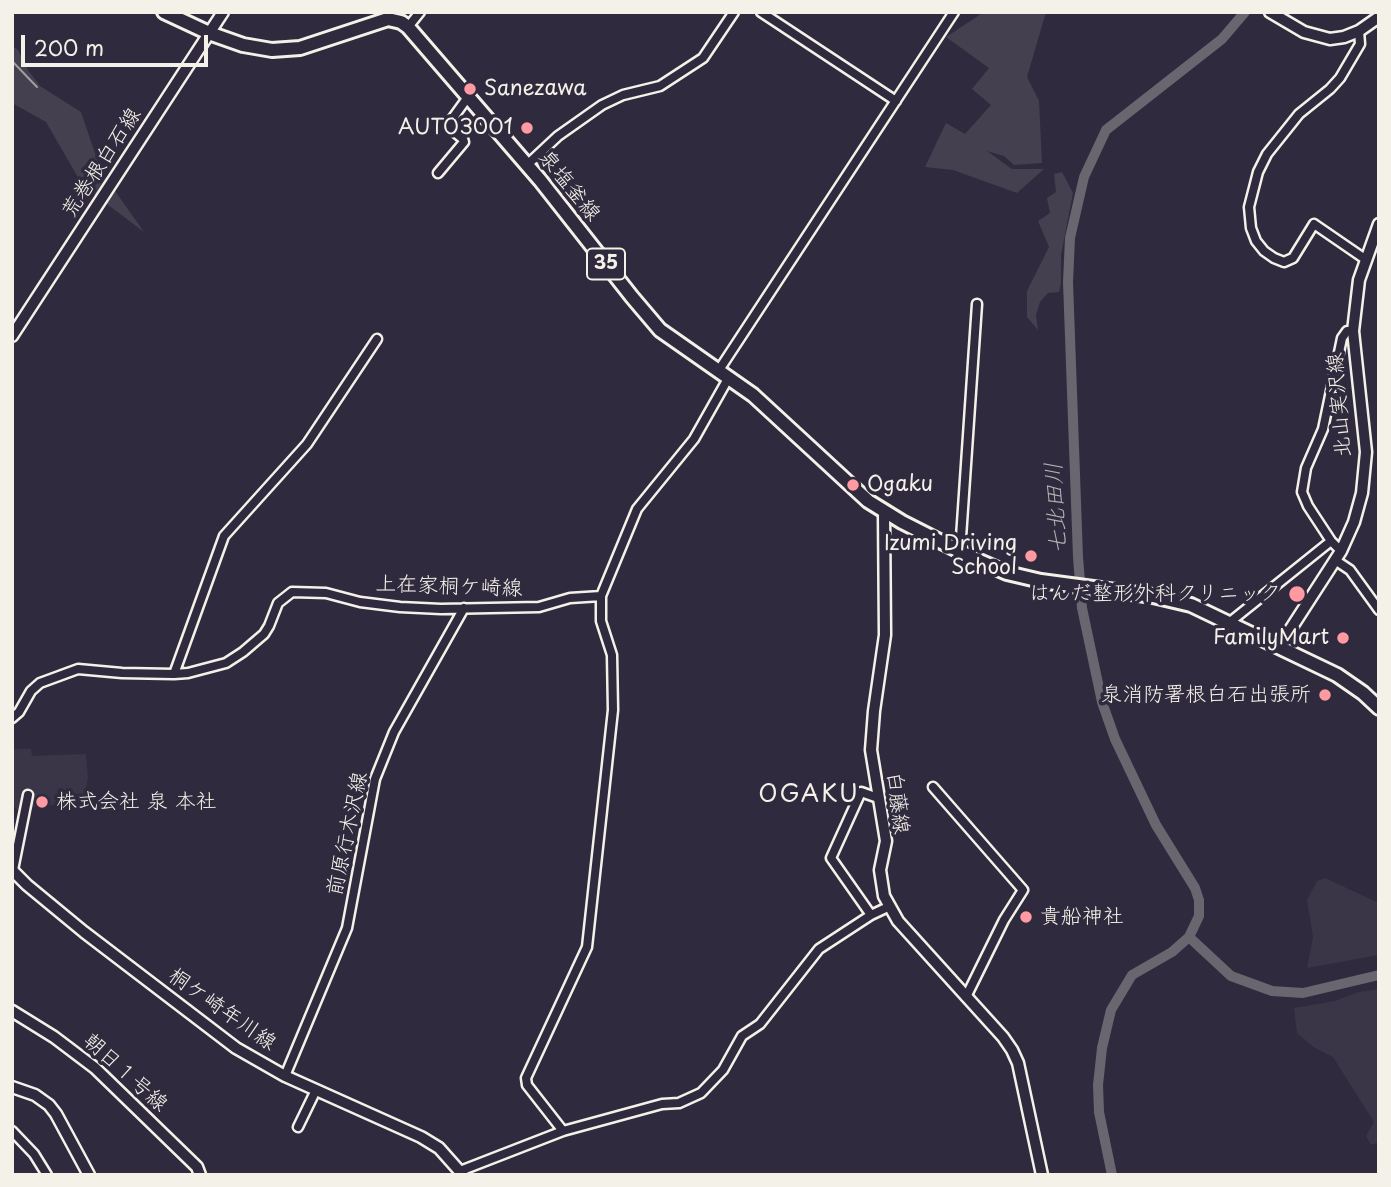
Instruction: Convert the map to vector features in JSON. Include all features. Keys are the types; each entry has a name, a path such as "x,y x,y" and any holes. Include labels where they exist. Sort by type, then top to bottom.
{"main road":[{"path":"164,12 209,33 258,49 287,50 387,19 402,20"},
{"name":"泉塩釜線","path":"402,20 527,165 660,330 753,395 855,491 884,512 1007,573 1182,602 1230,622"},
{"name":"35","path":"1230,622 1350,683 1379,708"}],"street":[{"name":"荒巻根白石線","path":"12,336 223,12"},
{"path":"402,20 420,12"},
{"path":"527,165 558,136 602,105 623,95 660,86 704,58 734,12"},
{"path":"761,12 896,101"},
{"path":"563,1131 527,1085 526,1078 587,947 613,710 612,655 601,621 600,596 637,509 694,439 724,373 954,12"},
{"path":"1272,14 1318,37 1343,37 1359,31 1379,17"},
{"path":"1359,31 1360,44 1340,78 1299,114 1267,154 1258,172 1249,207 1251,228 1256,241 1274,258 1284,262 1293,258 1314,224 1365,259"},
{"path":"438,173 464,142 447,126 468,97"},
{"name":"北山実沢線","path":"1279,647 1338,556 1358,510 1365,472 1364,425 1356,378 1353,331 1359,280 1378,227"},
{"path":"960,552 977,304"},
{"path":"1353,331 1348,331 1342,338 1323,429 1306,468 1302,492 1338,556 1379,610"},
{"path":"174,674 224,536 307,444 377,339"},
{"name":"白藤線","path":"884,512 885,635 871,739 886,841 880,870 888,907 1003,1037 1018,1063 1042,1175"},
{"path":"1230,622 1331,541"},
{"name":"上在家桐ケ崎線","path":"12,718 19,712 31,691 40,684 78,669 174,674 226,663 264,634 278,603 292,592 326,593 360,602 400,607 464,608 539,607 570,598 600,596"},
{"name":"前原行木沢線","path":"285,1076 347,928 375,779 394,732 464,608"},
{"path":"933,787 1023,890 1004,920 966,997"},
{"path":"871,915 831,858 861,792 878,798"},
{"path":"12,870 28,795"},
{"name":"桐ケ崎年川線","path":"12,870 46,901 211,1031 285,1076 421,1137 439,1148 460,1173"},
{"path":"460,1173 563,1131 662,1104 679,1103 701,1093 723,1070 742,1036 760,1024 819,949 888,907"},
{"name":"朝日１号線","path":"12,1011 65,1044 95,1068 197,1167 200,1175"},
{"path":"12,1087 35,1095 49,1105 89,1175"},
{"path":"298,1127 316,1090"},
{"path":"12,1131 34,1154 47,1175"}],"shaded area":[{"path":"984,12 1046,12 1027,77 1039,101 1042,163 1014,165 1004,156 987,151 1012,169 1044,169 1017,193 953,170 925,167 946,123 965,134 991,105 972,89 989,68 946,37"},
{"path":"12,46 18,50 40,86 81,112 101,171 144,232 83,186 46,122 12,103"},
{"path":"1062,172 1073,193 1061,255 1061,283 1059,292 1048,293 1040,302 1036,315 1038,330 1027,317 1027,291 1049,247 1038,221 1050,213 1047,198 1056,192 1054,174"},
{"path":"12,749 31,749 32,756 86,754 88,778 83,802 61,802 34,807 22,813 13,806"},
{"path":"1325,878 1379,903 1379,955 1307,968 1313,937 1307,900 1317,881"},
{"path":"1379,989 1379,1142 1371,1145 1366,1136 1374,1122 1333,1057 1315,1048 1297,1033 1294,1008 1335,1001 1359,992"}],"waterway":[{"name":"七北田川","path":"1112,1175 1099,1112 1098,1085 1102,1048 1111,1010 1132,975 1172,952 1189,937 1199,916 1199,900 1195,888 1156,825 1115,739 1102,702 1082,608 1068,282 1070,238 1084,177 1106,130 1222,39 1245,12"},
{"path":"12,61 37,87"},
{"path":"1189,937 1231,976 1272,991 1303,993 1379,975"}],"place":[{"name":"Sanezawa","path":"470,89"},
{"name":"AUTO3001","path":"527,128"},
{"name":"Ogaku","path":"853,485"},
{"name":"Izumi Driving School","path":"1031,556"},
{"name":"はんだ整形外科クリニック","path":"1297,594"},
{"name":"FamilyMart","path":"1343,638"},
{"name":"泉消防署根白石出張所","path":"1325,695"},
{"name":"株式会社 泉 本社","path":"42,802"},
{"name":"貴船神社","path":"1026,917"}],"district":[{"name":"OGAKU","path":"809,795"}]}
